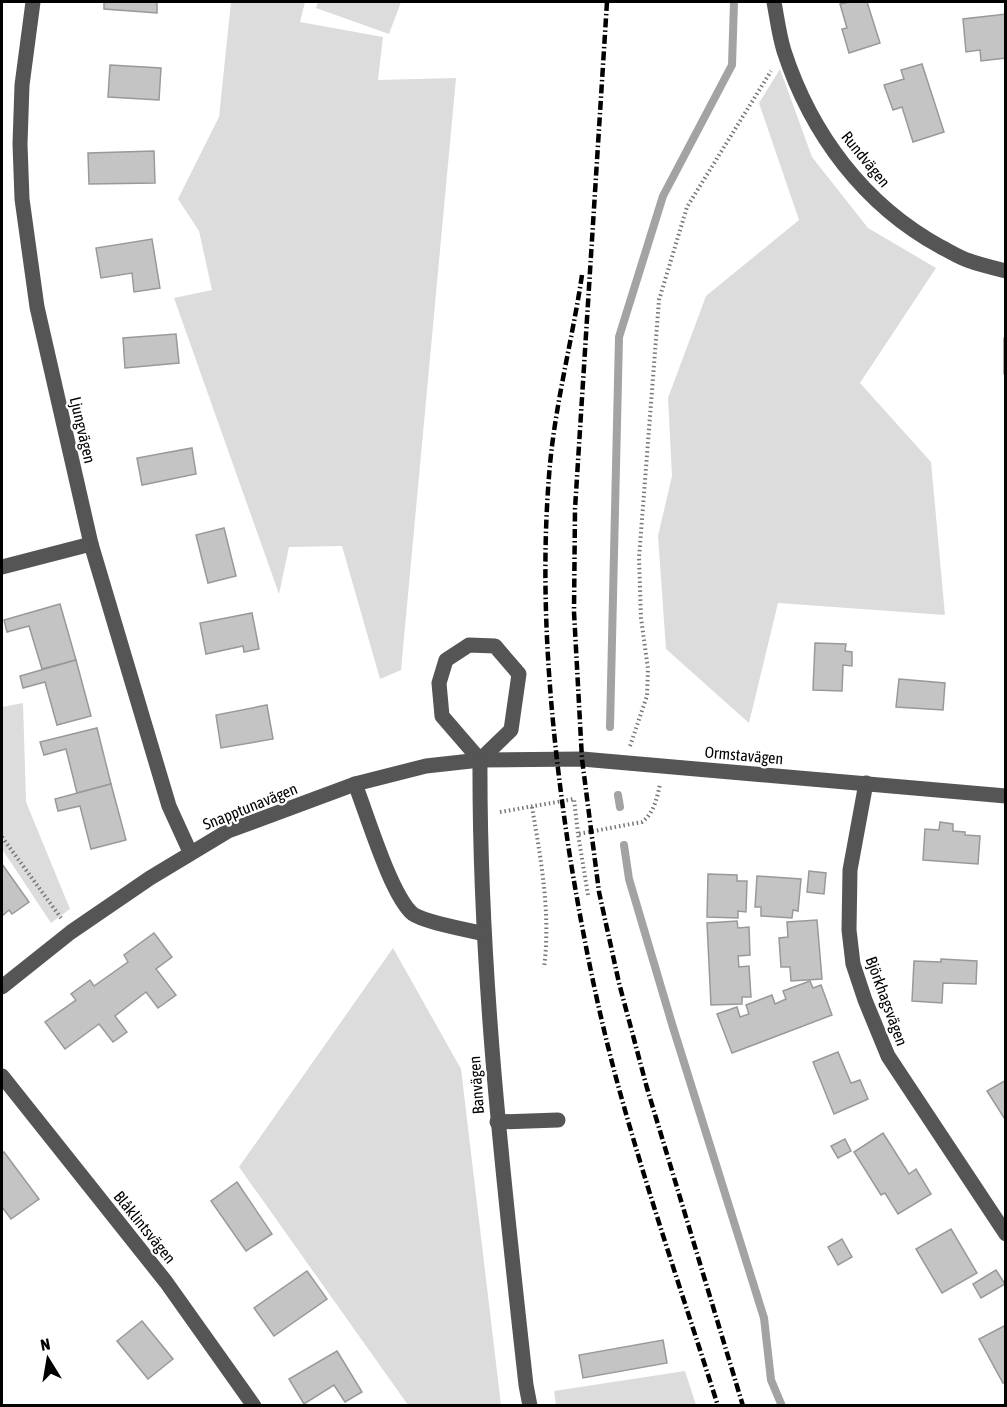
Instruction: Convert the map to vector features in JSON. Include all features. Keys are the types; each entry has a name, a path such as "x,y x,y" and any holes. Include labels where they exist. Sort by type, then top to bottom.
{"street":[{"name":"Ljungvägen","path":"33,2 22,85 20,144 22,199 37,307 91,544 168,806 190,852"},
{"name":"Rundvägen","path":"774,2 783,50 805,102 835,154 863,189 899,221 933,242 968,261 1005,271"},
{"path":"2,567 91,544"},
{"path":"469,645 495,646 519,674 511,730 480,760 442,716 439,683 446,660 469,645"},
{"name":"Ormstavägen","path":"480,760 557,759 624,762 1005,796"},
{"name":"Snapptunavägen","path":"2,987 71,932 190,852 228,831 355,784 426,766 480,760"},
{"name":"Banvägen","path":"480,760 484,934 497,1122 524,1373 530,1406"},
{"name":"Björkhagsvägen","path":"866,783 850,870 849,930 853,964 888,1056 1005,1234"},
{"path":"355,784 392,880 404,903 415,916 484,934"},
{"name":"Blåklintsvägen","path":"2,1076 166,1282 254,1406"},
{"path":"497,1122 558,1120"}],"path":[{"path":"624,762 647,696 648,669 641,618 639,558 659,300 687,207 783,50"},
{"path":"578,834 642,822 648,817 656,801 665,767"},
{"path":"480,815 574,799 588,895"},
{"path":"532,807 544,881 547,944 544,968"},
{"path":"2,837 71,932"}],"shaded area":[{"path":"231,2 305,2 300,22 383,37 378,80 456,78 401,670 380,679 342,546 289,547 279,594 174,298 212,290 199,231 178,199 219,117"},
{"path":"318,2 401,2 389,34 316,8"},
{"path":"780,69 812,157 868,228 936,268 860,383 931,462 945,615 778,603 749,723 666,649 658,536 672,476 668,398 706,296 799,220 759,103"},
{"path":"23,703 26,802 70,909 51,923 2,849 2,707"},
{"path":"393,948 461,1069 501,1405 408,1405 239,1167"},
{"path":"685,1371 696,1405 556,1405 554,1391"}],"building":[{"path":"104,2 157,2 157,13 104,9"},
{"path":"867,2 880,43 849,53 842,29 847,28 840,4"},
{"path":"1006,14 1006,58 981,61 980,50 966,52 963,19"},
{"path":"922,64 944,132 913,142 902,107 893,110 884,85 904,79 901,70"},
{"path":"110,65 161,68 159,100 108,97"},
{"path":"154,151 155,183 89,184 88,153"},
{"path":"152,239 160,288 134,292 132,273 101,278 96,248"},
{"path":"176,334 179,363 125,368 123,338"},
{"path":"1004,338 1006,338 1006,374 1004,374"},
{"path":"192,448 196,474 142,485 137,458"},
{"path":"224,528 236,576 208,583 196,535"},
{"path":"60,604 76,660 42,669 29,626 7,632 4,620"},
{"path":"252,613 259,649 244,652 243,646 206,654 200,623"},
{"path":"815,643 846,644 845,651 852,652 852,666 843,665 842,691 813,690"},
{"path":"76,660 91,716 57,725 45,682 23,688 20,676"},
{"path":"899,679 945,683 943,710 896,707"},
{"path":"267,705 273,739 221,748 216,715"},
{"path":"97,728 111,784 77,793 66,749 44,755 40,742"},
{"path":"111,784 126,840 91,849 80,806 58,811 55,799"},
{"path":"940,822 953,824 953,831 980,836 978,864 923,860 925,829 939,830"},
{"path":"2,864 29,902 12,914 9,910 2,916"},
{"path":"809,871 826,873 824,894 807,892"},
{"path":"708,874 737,875 737,881 747,881 746,912 738,911 738,918 707,917"},
{"path":"757,876 801,879 798,911 793,910 792,918 761,916 761,907 755,907"},
{"path":"817,920 822,979 791,981 790,967 781,967 779,938 788,937 787,922"},
{"path":"737,921 738,928 749,927 750,955 738,956 739,967 749,966 751,997 742,997 742,1004 711,1005 707,923"},
{"path":"154,933 172,957 156,969 176,995 158,1008 146,992 115,1016 127,1032 113,1042 99,1024 65,1049 45,1022 76,1000 71,994 90,980 94,986 128,962 124,955"},
{"path":"941,959 977,961 976,984 943,983 942,1003 912,1001 914,961 941,962"},
{"path":"810,981 813,988 821,985 832,1015 732,1053 717,1014 737,1007 740,1017 749,1014 746,1005 772,995 775,1004 786,999 783,991"},
{"path":"838,1052 851,1083 860,1080 868,1099 834,1114 813,1062"},
{"path":"1006,1080 1006,1121 987,1091"},
{"path":"883,1133 909,1174 916,1169 931,1194 898,1214 885,1193 881,1195 854,1152"},
{"path":"845,1139 851,1151 838,1158 831,1146"},
{"path":"4,1152 39,1199 11,1219 2,1207 2,1154"},
{"path":"237,1182 272,1234 246,1251 211,1201"},
{"path":"951,1229 977,1273 942,1293 916,1249"},
{"path":"842,1239 852,1257 838,1265 828,1247"},
{"path":"996,1270 1005,1284 981,1298 973,1284"},
{"path":"307,1271 327,1299 274,1336 254,1308"},
{"path":"142,1321 173,1359 148,1379 117,1341"},
{"path":"1006,1325 1006,1382 1003,1383 979,1339"},
{"path":"663,1340 667,1363 583,1378 579,1355"},
{"path":"337,1351 362,1392 345,1402 334,1385 304,1404 289,1379"}],"waterway":[{"path":"610,727 619,337 663,196 732,65 734,2"},
{"path":"618,795 620,807"},
{"path":"624,845 629,879 764,1318 771,1380 782,1406"}],"railway":[{"path":"607,2 575,509 574,612 582,759 599,892 619,983 647,1088 743,1406"},
{"path":"582,275 551,451 546,524 546,619 557,763 575,887 606,1037 644,1174 718,1406"}]}
